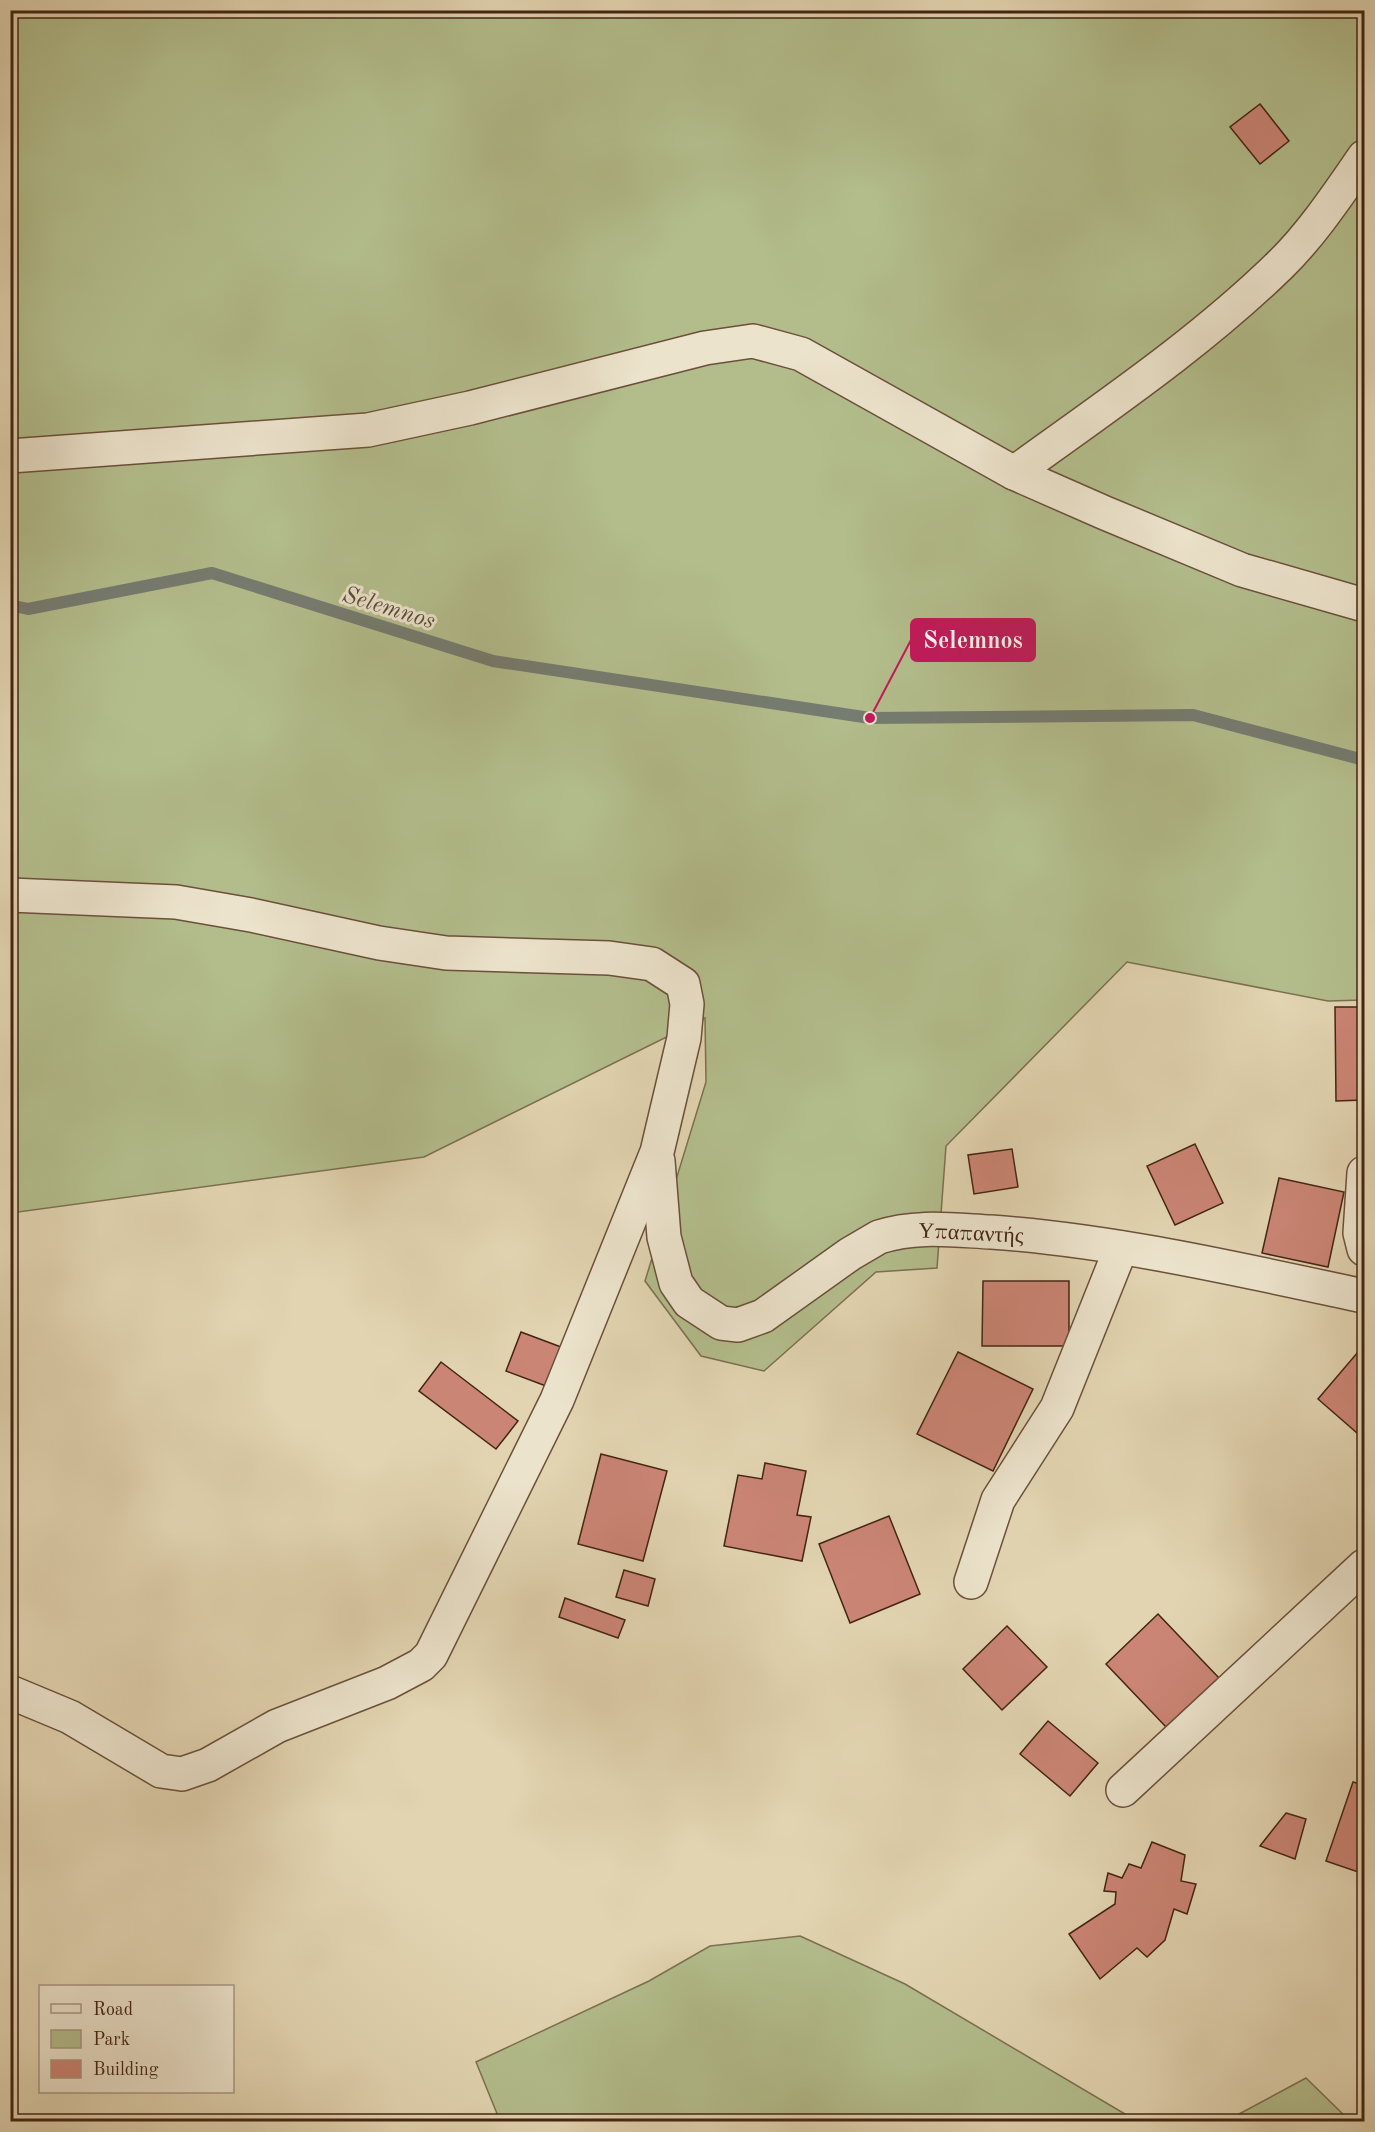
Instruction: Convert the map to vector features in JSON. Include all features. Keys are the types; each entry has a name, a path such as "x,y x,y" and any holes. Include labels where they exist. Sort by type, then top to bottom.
{"street":[{"path":"1014,473 1150,375 1217,323 1282,263 1365,157"},
{"path":"10,456 368,429 470,408 705,348 753,341 801,354 1014,473 1242,570 1365,605"},
{"path":"10,895 176,902 251,915 379,943 446,952 609,958 652,964 683,984 687,1004 684,1038 657,1152 557,1400 438,1647 421,1665 387,1683 277,1726 208,1765 182,1774 161,1771 70,1717 10,1692"},
{"name":"Υπαπαντής","path":"657,1152 668,1261 676,1283 689,1302 721,1323 751,1323 850,1254 879,1237 902,1230 921,1228 1028,1235 1121,1248 1365,1296"},
{"path":"1365,1173 1360,1233 1365,1249"},
{"path":"971,1582 998,1500 1057,1408 1121,1248"},
{"path":"1123,1790 1365,1566"}],"green space":[{"path":"10,11 1364,11 1364,1000 1328,1001 1127,962 946,1146 937,1268 876,1272 764,1371 701,1356 645,1281 706,1082 705,1018 424,1157 11,1213"},
{"path":"800,1936 905,1984 1130,2117 1152,2121 500,2121 476,2062 649,1981 710,1946"},
{"path":"1306,2078 1350,2121 1226,2121"}],"building":[{"path":"1260,104 1289,141 1260,164 1230,127"},
{"path":"1335,1007 1364,1007 1364,1100 1336,1101"},
{"path":"1195,1144 1223,1203 1175,1225 1147,1166"},
{"path":"1012,1149 1018,1187 974,1194 968,1155"},
{"path":"1279,1178 1344,1192 1328,1267 1262,1253"},
{"path":"983,1281 1069,1281 1069,1346 982,1346"},
{"path":"521,1332 561,1347 546,1386 506,1371"},
{"path":"1364,1345 1364,1439 1318,1399"},
{"path":"958,1352 1033,1389 993,1471 917,1434"},
{"path":"441,1362 518,1421 496,1449 419,1391"},
{"path":"601,1454 667,1471 643,1561 578,1544"},
{"path":"765,1463 806,1471 797,1515 811,1517 802,1561 724,1546 738,1475 762,1479"},
{"path":"889,1516 920,1594 850,1623 819,1544"},
{"path":"624,1570 655,1579 648,1606 616,1597"},
{"path":"565,1598 625,1620 618,1638 559,1617"},
{"path":"1158,1614 1219,1678 1166,1727 1106,1664"},
{"path":"1007,1626 1047,1667 1002,1710 963,1669"},
{"path":"1048,1721 1098,1763 1070,1796 1020,1754"},
{"path":"1353,1782 1364,1785 1364,1874 1326,1861"},
{"path":"1286,1813 1306,1819 1295,1859 1260,1846"},
{"path":"1152,1842 1185,1855 1181,1881 1196,1884 1187,1914 1174,1909 1165,1940 1147,1957 1137,1948 1100,1979 1069,1934 1115,1904 1116,1892 1104,1891 1108,1873 1122,1878 1129,1864 1141,1868"}],"waterway":[{"name":"Selemnos","path":"10,605 28,609 212,573 493,661 870,718 1193,715 1364,760"}],"place":[{"name":"Selemnos","path":"870,718"}]}
